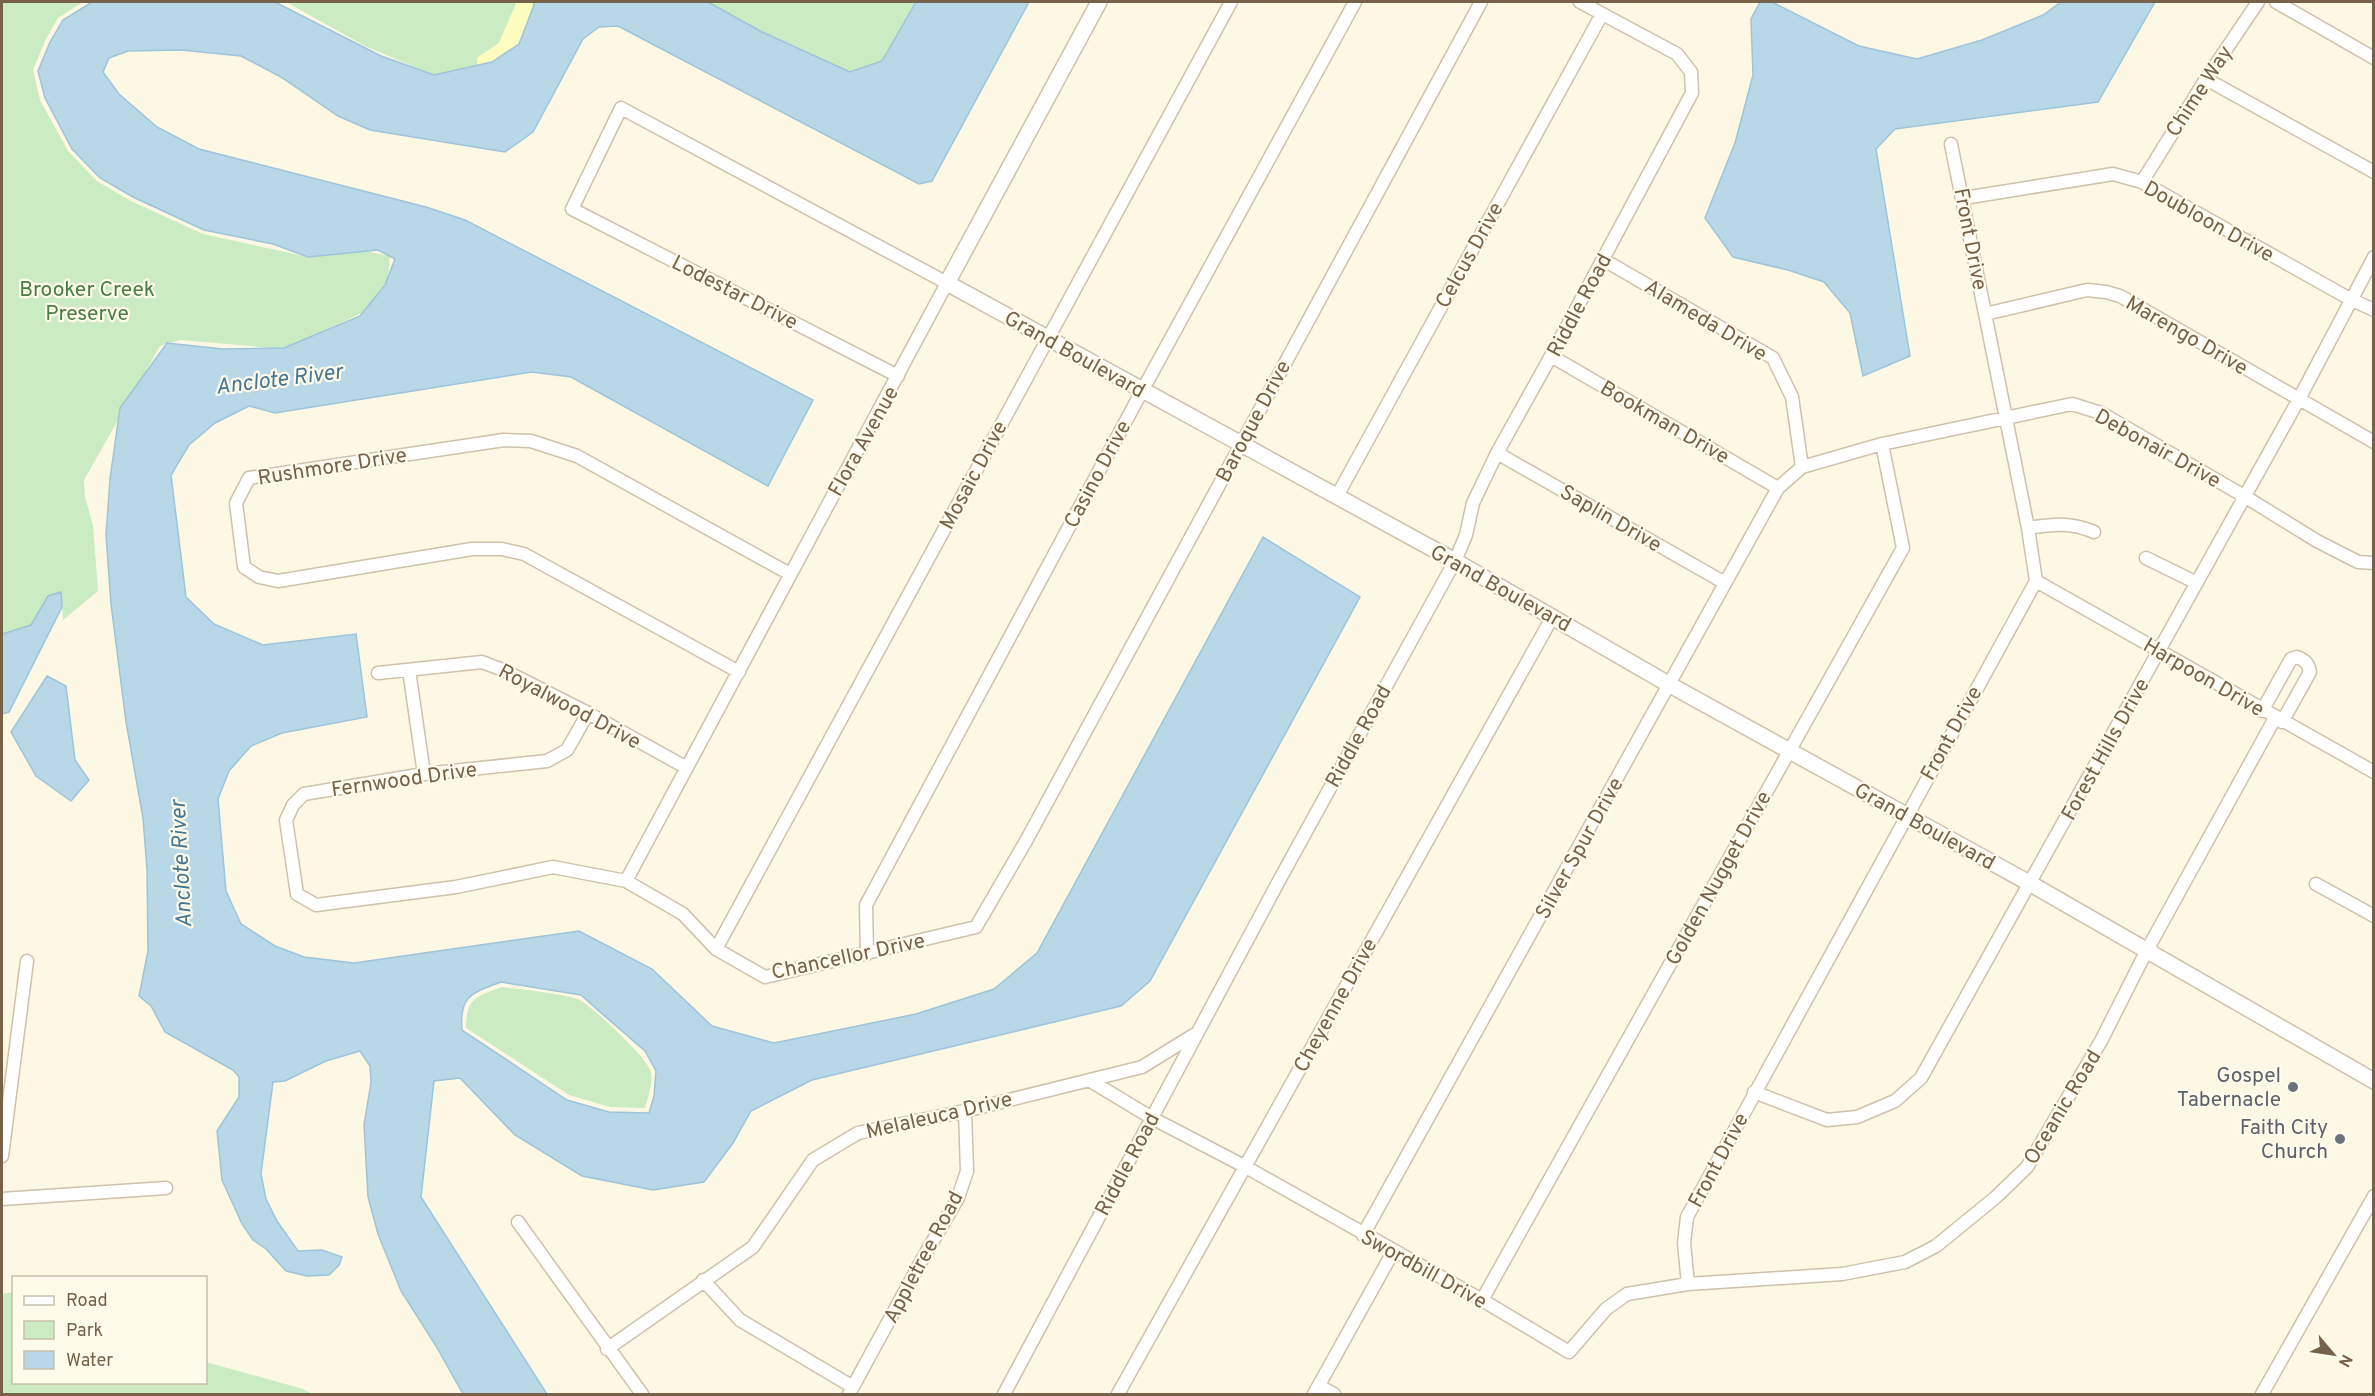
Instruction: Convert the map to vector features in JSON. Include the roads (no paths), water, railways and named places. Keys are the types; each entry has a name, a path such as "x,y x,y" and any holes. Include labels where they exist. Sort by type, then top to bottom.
{"street":[{"name":"Flora Avenue","path":"626,880 1099,2"},
{"name":"Mosaic Drive","path":"716,949 1231,2"},
{"name":"Casino Drive","path":"867,954 866,905 1142,391 1355,2"},
{"name":"Baroque Drive","path":"1026,841 1481,2"},
{"path":"1580,2 1602,14"},
{"name":"Chime Way","path":"2142,182 2206,79 2258,2"},
{"path":"2276,2 2373,58"},
{"name":"Riddle Road","path":"1004,1395 1455,561 1466,534 1473,503 1497,453 1604,260 1692,93 1691,72 1677,54 1602,14"},
{"name":"Celcus Drive","path":"1337,496 1602,14"},
{"path":"2206,79 2373,172"},
{"name":"Grand Boulevard","path":"572,208 621,108 947,283 1142,391 1241,442 1553,616 1670,685 2031,884 2373,1081"},
{"name":"Front Drive","path":"1688,1284 1684,1244 1687,1217 2036,581 2028,528 1964,198 1951,144"},
{"name":"Doubloon Drive","path":"1964,198 2113,174 2142,182 2373,310"},
{"name":"Lodestar Drive","path":"572,208 898,376"},
{"name":"Forest Hills Drive","path":"1754,1092 1827,1120 1857,1117 1895,1101 1921,1078 2299,399 2373,257"},
{"name":"Alameda Drive","path":"1604,260 1773,358 1792,397 1802,467"},
{"name":"Marengo Drive","path":"1985,314 2087,290 2120,296 2373,442"},
{"name":"Bookman Drive","path":"1551,357 1778,488"},
{"name":"Debonair Drive","path":"1802,467 1882,444 2072,404 2101,413 2317,541 2358,562 2373,563"},
{"name":"Rushmore Drive","path":"739,672 524,554 502,549 471,549 278,581 259,577 244,567 236,503 249,478 504,440 531,441 577,456 790,574"},
{"name":"Golden Nugget Drive","path":"1482,1300 1903,548 1882,444"},
{"name":"Saplin Drive","path":"1497,453 1725,583"},
{"name":"Silver Spur Drive","path":"1364,1235 1778,488 1802,467"},
{"path":"2028,528 2062,523 2082,526 2094,532"},
{"path":"2146,558 2197,583"},
{"name":"Harpoon Drive","path":"2036,581 2373,772"},
{"name":"Cheyenne Drive","path":"1118,1395 1553,616"},
{"name":"Oceanic Road","path":"1688,1284 1842,1274 1905,1262 1936,1246 1996,1197 2027,1167 2101,1041 2146,952 2278,720 2310,672 2309,664 2296,657 2291,659 2262,711"},
{"name":"Royalwood Drive","path":"378,673 482,662 503,670 588,713 687,768"},
{"path":"409,670 424,774"},
{"name":"Fernwood Drive","path":"297,894 286,820 293,805 304,794 424,774 547,761 567,750 588,713"},
{"name":"Chancellor Drive","path":"297,894 316,905 456,887 553,867 626,880 683,914 716,949 765,977 976,927 1026,841"},
{"path":"2316,884 2373,916"},
{"path":"2,1156 27,961"},
{"name":"Melaleuca Drive","path":"607,1349 753,1246 813,1160 858,1133 965,1111 1142,1066 1198,1033"},
{"name":"Swordbill Drive","path":"1089,1080 1152,1118 1244,1166 1392,1252 1482,1300 1569,1352 1606,1309 1627,1294 1688,1284"},
{"name":"Appletree Road","path":"851,1391 958,1198 967,1171 965,1111"},
{"path":"2,1199 166,1188"},
{"path":"2262,1395 2373,1196"},
{"path":"518,1222 642,1395"},
{"path":"1334,1395 1316,1390 1392,1252"},
{"path":"703,1280 740,1320 851,1391"}],"water":[{"name":"Anclote River","path":"92,2 275,2 381,56 434,75 492,62 519,44 534,5 533,2 708,2 762,32 850,72 882,61 916,2 1029,2 932,181 919,184 618,26 599,27 583,39 533,132 505,152 370,130 338,116 281,77 241,56 181,50 128,51 109,58 103,72 119,94 157,127 199,149 426,207 465,220 813,400 768,486 571,377 532,372 275,413 249,406 215,423 189,445 171,475 186,597 214,624 263,645 356,634 367,717 282,733 251,746 229,771 218,799 226,891 241,924 275,946 304,957 354,963 579,931 652,969 712,1026 774,1043 916,1014 994,989 1037,953 1263,537 1360,597 1150,981 1121,1006 812,1080 751,1111 733,1143 704,1182 653,1190 582,1176 515,1135 460,1078 434,1081 421,1197 547,1394 463,1394 401,1291 378,1234 368,1197 364,1125 371,1082 370,1066 360,1051 326,1061 285,1081 273,1082 261,1174 266,1199 277,1221 298,1251 322,1250 342,1257 339,1265 329,1275 307,1276 286,1271 266,1249 253,1240 242,1224 222,1180 217,1131 239,1097 239,1077 233,1070 165,1032 151,1006 139,996 148,951 147,869 143,818 126,722 111,604 106,535 110,479 120,408 167,343 223,349 284,348 360,316 385,285 395,259 378,250 308,257 273,244 204,230 133,197 100,178 72,149 45,98 38,71 50,42 63,20","holes":["501,982 581,995 645,1051 656,1071 654,1096 649,1113 609,1112 567,1100 462,1030 465,1002 482,989"]},
{"path":"1760,2 1772,2 1859,46 1917,59 1982,40 2043,15 2061,2 2155,2 2098,102 1895,129 1876,149 1910,356 1863,376 1850,313 1824,282 1788,270 1733,257 1705,218 1735,143 1753,75 1751,19"},
{"path":"61,592 62,607 9,712 2,714 2,634 31,625 48,596"},
{"path":"47,676 66,686 75,760 89,780 71,801 36,776 11,732"}],"place":[{"name":"Gospel Tabernacle","path":"2293,1087"},
{"name":"Faith City Church","path":"2340,1139"}],"park label":[{"name":"Brooker Creek Preserve","path":"87,301"}]}
